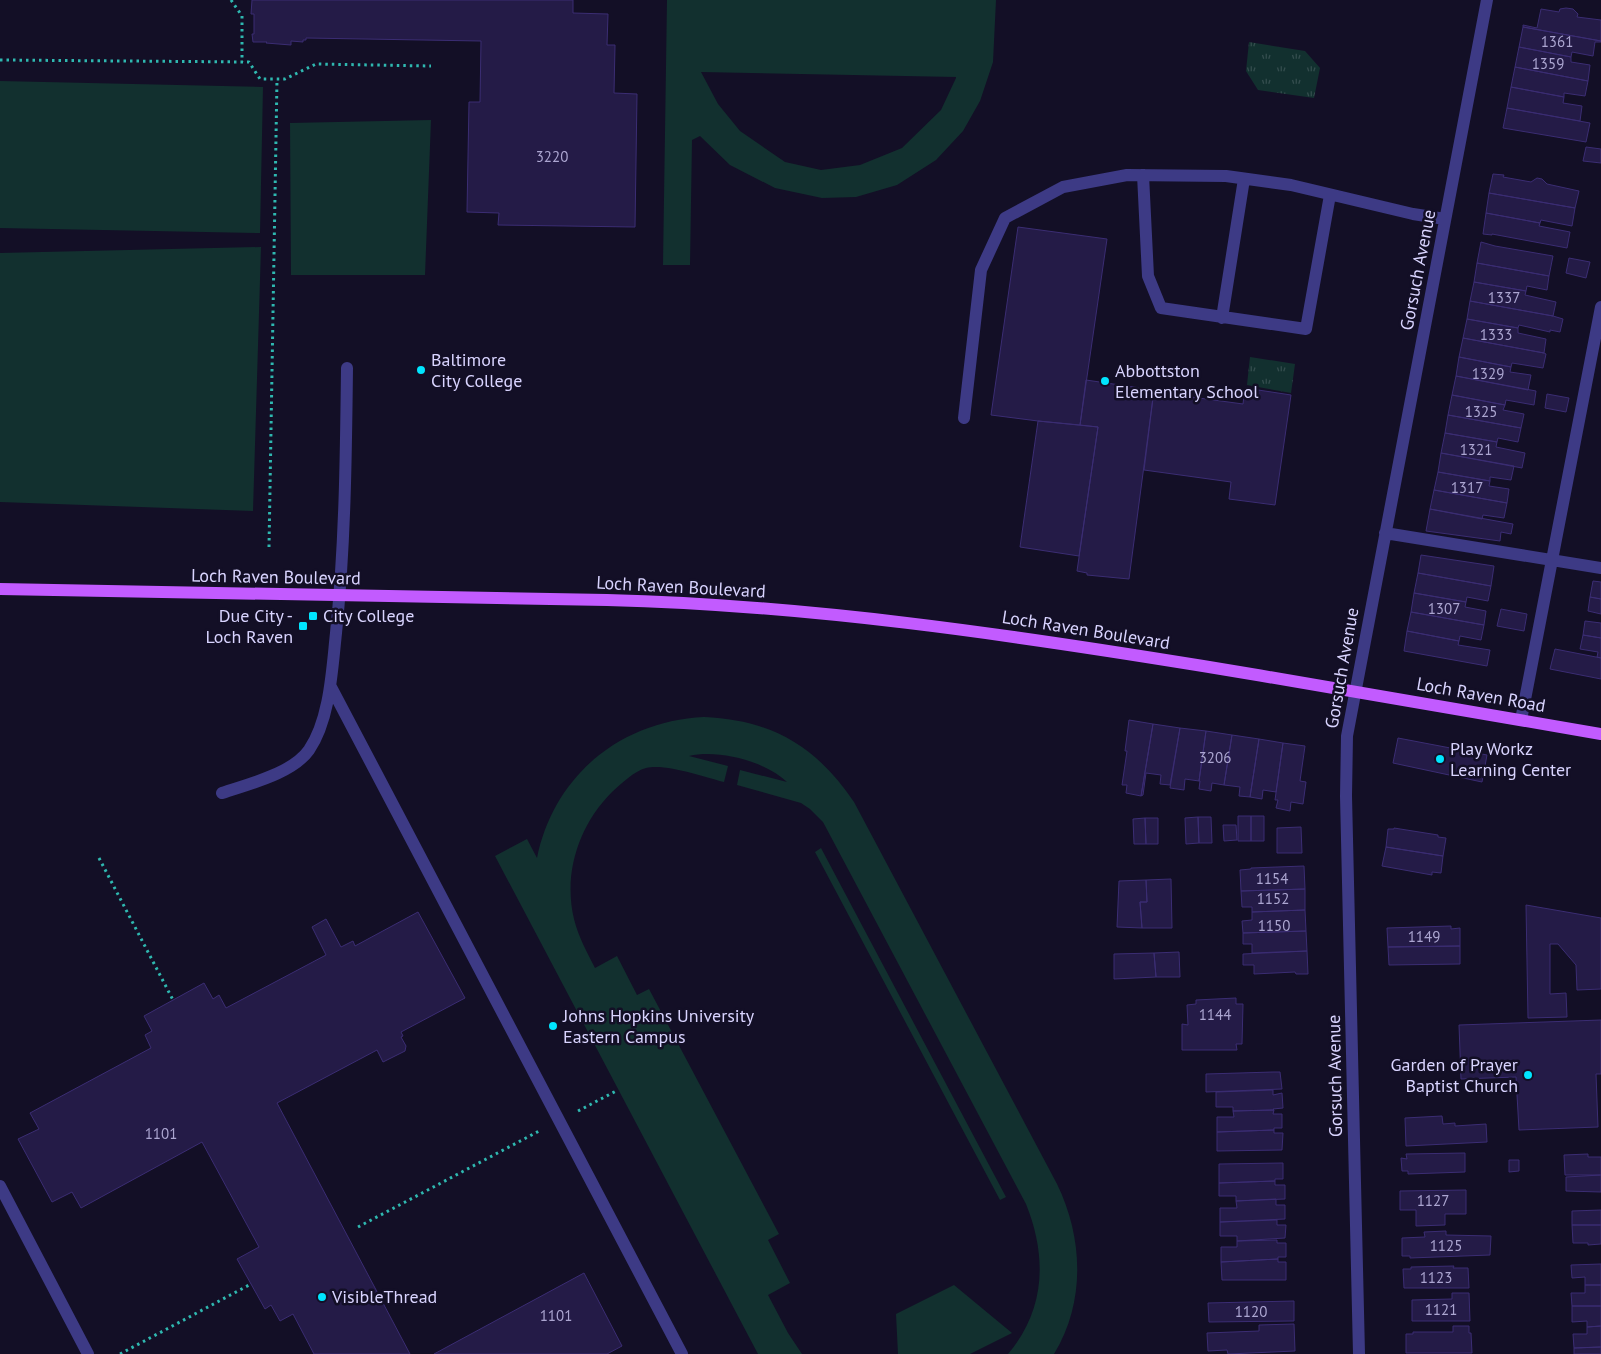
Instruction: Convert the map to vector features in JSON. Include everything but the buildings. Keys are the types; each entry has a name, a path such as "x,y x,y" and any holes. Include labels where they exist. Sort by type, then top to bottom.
{"main road":[{"name":"Loch Raven Boulevard","path":"0,589 669,602 754,607 1008,636 1355,691"},
{"name":"Loch Raven Road","path":"1355,691 1601,734"}],"street":[{"name":"Gorsuch Avenue","path":"1359,1354 1346,796 1347,736 1487,0"},
{"path":"964,418 981,270 1005,218 1063,187 1128,175 1226,176 1291,185 1413,214 1445,219"},
{"path":"1143,175 1148,276 1161,308 1306,330 1330,195"},
{"path":"1222,318 1244,178"},
{"path":"1521,720 1601,307"},
{"path":"222,793 279,772 296,762 308,752 318,733 331,687 340,595 346,445 346,368"},
{"path":"1385,533 1601,568"},
{"path":"331,687 682,1354"},
{"path":"0,1186 88,1354"}],"path":[{"path":"231,0 242,16 242,62"},
{"path":"0,60 249,62 260,79 285,79 316,64 431,66"},
{"path":"269,548 277,79"},
{"path":"99,858 173,1000"},
{"path":"358,1227 618,1090"},
{"path":"120,1354 251,1284"}],"green space":[{"path":"667,0 996,0 993,62 980,101 963,131 936,160 897,185 856,197 822,198 775,188 730,165 700,136 692,140 690,265 663,265","holes":["701,72 956,77 941,110 902,148 860,165 821,170 785,162 740,131 718,104"]},
{"path":"1249,42 1305,51 1320,68 1314,98 1258,90 1246,71"},
{"path":"0,81 263,87 260,233 0,228"},
{"path":"431,120 425,275 291,275 290,123"},
{"path":"261,247 253,511 0,502 0,253"},
{"path":"1250,357 1295,364 1291,393 1247,385"},
{"path":"704,717 728,719 751,724 771,730 790,740 808,751 824,766 854,802 1066,1204 1076,1247 1076,1291 1072,1313 1054,1354 1008,1354 1021,1337 1030,1319 1036,1300 1040,1262 1033,1224 1026,1204 823,822 801,803 737,785 740,770 787,782 766,768 741,759 701,754 689,756 728,766 724,782 664,767 646,768 628,778 600,805 591,819 576,851 572,867 571,902 578,932 595,968 617,956 637,995 649,989 779,1234 768,1240 790,1283 768,1295 788,1333 802,1354 758,1354 495,856 527,839 537,858 546,828 559,802 575,778 596,758 619,741 645,729 674,721"},
{"path":"821,848 1006,1197 1000,1200 815,852"},
{"path":"954,1285 1012,1333 970,1354 898,1354 896,1314"}],"place":[{"name":"Baltimore City College","path":"421,370"},
{"name":"Abbottston Elementary School","path":"1105,381"},
{"name":"City College","path":"313,616"},
{"name":"Due City - Loch Raven","path":"303,626"},
{"name":"Play Workz Learning Center","path":"1440,759"},
{"name":"Johns Hopkins University Eastern Campus","path":"553,1026"},
{"name":"Garden of Prayer Baptist Church","path":"1528,1075"},
{"name":"VisibleThread","path":"322,1297"}]}
